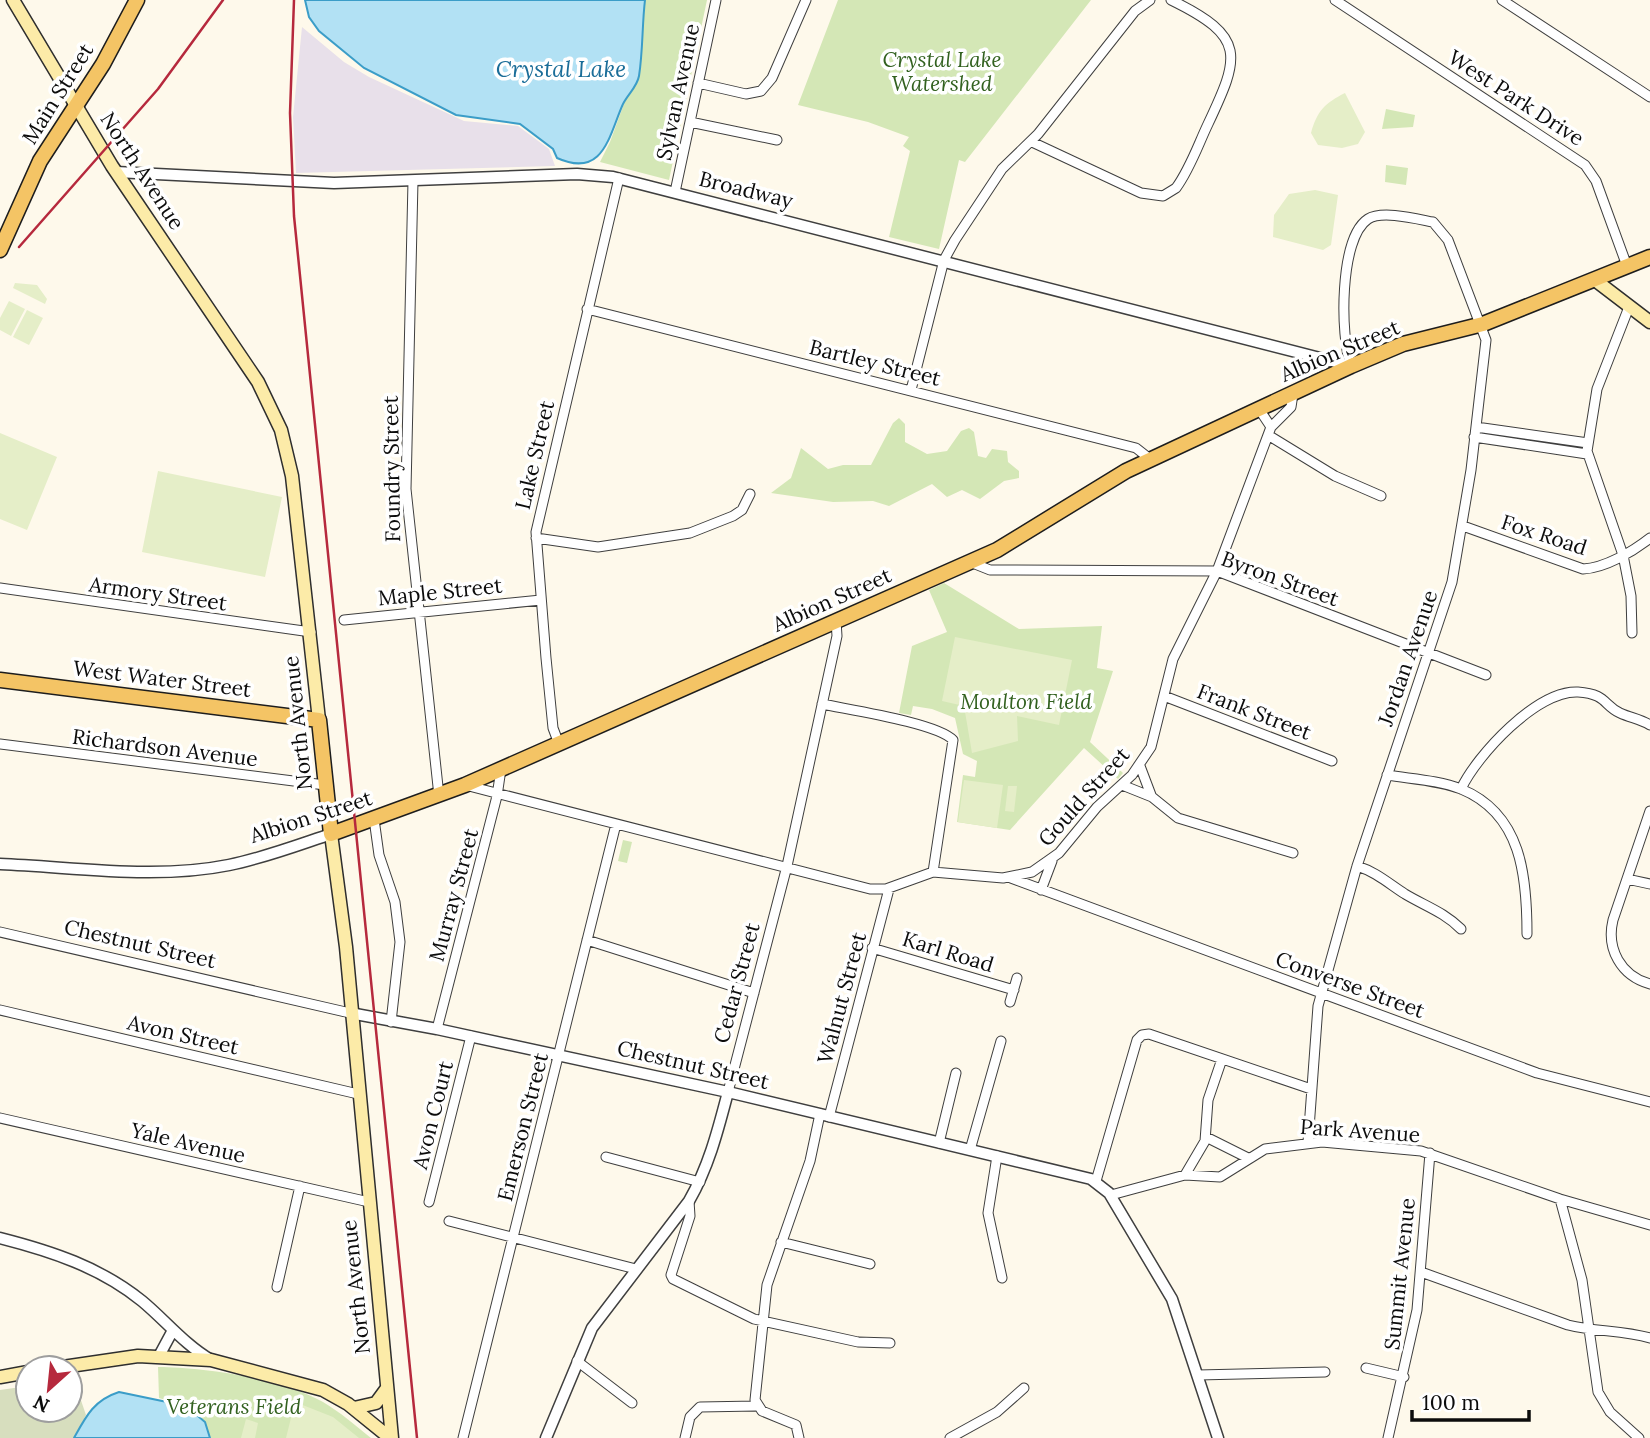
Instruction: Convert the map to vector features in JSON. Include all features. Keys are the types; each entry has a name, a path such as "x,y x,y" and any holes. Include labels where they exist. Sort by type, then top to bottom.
{"main road":[{"name":"North Avenue","path":"13,0 116,172 258,382 274,413 292,476 350,1013 391,1438"},
{"name":"Main Street","path":"0,250 40,161 103,64 137,0"},
{"name":"Albion Street","path":"331,834 465,785 970,562 1021,538 1107,481 1351,366 1403,344 1483,324 1650,257"},
{"path":"1595,280 1650,322"},
{"name":"West Water Street","path":"0,680 319,720"},
{"path":"84,1365 159,1356 211,1360 316,1388 354,1408 391,1438"},
{"path":"354,1408 376,1403 387,1387"}],"street":[{"name":"Sylvan Avenue","path":"675,192 716,0"},
{"path":"698,83 746,94 761,92 772,78 806,0"},
{"path":"911,390 944,260 999,174 1032,142 1135,10 1150,0"},
{"path":"1032,142 1141,193 1163,196 1176,188 1227,84 1233,61 1224,37 1171,0"},
{"name":"West Park Drive","path":"1335,0 1582,162 1594,177 1627,266"},
{"path":"1502,0 1650,97"},
{"path":"690,122 777,140"},
{"name":"Broadway","path":"116,172 334,183 577,174 619,178 1351,366"},
{"name":"Lake Street","path":"559,744 554,727 536,538 619,178"},
{"name":"Foundry Street","path":"413,181 406,489 439,796"},
{"path":"1351,366 1346,354 1345,286 1348,256 1355,236 1367,219 1382,216 1433,222 1445,235 1474,313 1483,324"},
{"path":"1629,307 1602,373 1587,454 1623,555 1631,596 1632,633"},
{"name":"Bartley Street","path":"587,309 1136,448 1150,459"},
{"name":"Jordan Avenue","path":"1308,1142 1317,1008 1357,866 1452,582 1463,526 1486,342 1483,324"},
{"name":"Gould Street","path":"465,785 497,796 787,866 859,887 889,889 933,872 1011,878 1032,872 1052,859 1097,807 1140,766 1154,739 1176,653 1217,571 1270,431 1291,407 1293,394"},
{"path":"1259,410 1270,431 1335,476 1381,496"},
{"path":"1475,432 1588,443"},
{"path":"1475,432 1587,454"},
{"path":"536,538 598,547 700,531 742,510 750,494"},
{"name":"Fox Road","path":"1463,526 1583,569 1597,567 1623,555 1650,538"},
{"name":"Byron Street","path":"970,562 991,570 1217,571 1486,675"},
{"name":"Armory Street","path":"0,589 310,632"},
{"name":"Maple Street","path":"344,620 541,600"},
{"name":"Cedar Street","path":"546,1438 592,1328 690,1201 713,1149 787,866 837,636 836,621"},
{"path":"1461,789 1474,767 1497,741 1527,713 1556,696 1572,692 1599,696 1619,713 1634,716 1650,725"},
{"name":"Frank Street","path":"1164,696 1332,761"},
{"path":"822,704 929,728 947,733 953,740 933,872"},
{"name":"Richardson Avenue","path":"0,744 325,785"},
{"path":"1140,766 1152,797"},
{"name":"Murray Street","path":"437,1028 497,796 501,769"},
{"path":"1387,775 1461,789 1489,808 1514,838 1525,877 1527,934"},
{"path":"1122,785 1152,797 1178,818 1293,853"},
{"path":"1650,811 1612,925 1612,947 1626,972 1650,984"},
{"path":"374,819 379,855 395,902 400,942 391,1022"},
{"name":"Emerson Street","path":"463,1438 616,824"},
{"name":"Albion Street","path":"0,864 141,871 192,870 231,865 331,834"},
{"path":"1041,890 1052,859"},
{"path":"1357,866 1376,873 1409,896 1443,912 1461,929"},
{"name":"Converse Street","path":"1011,878 1537,1073 1650,1102"},
{"path":"1627,879 1650,884"},
{"name":"Walnut Street","path":"756,1406 767,1285 825,1115 889,889"},
{"name":"Chestnut Street","path":"0,932 350,1013 437,1028 728,1092 1096,1181 1111,1195 1172,1299 1218,1438"},
{"path":"587,940 754,993"},
{"name":"Karl Road","path":"872,948 1014,990"},
{"name":"Karl Road","path":"1010,1002 1017,978"},
{"name":"Avon Street","path":"0,1010 358,1094"},
{"path":"1096,1181 1140,1036 1149,1034 1311,1089"},
{"name":"Avon Court","path":"429,1202 471,1036"},
{"path":"970,1150 1001,1041"},
{"path":"1185,1175 1206,1137 1208,1100 1222,1059"},
{"path":"939,1143 956,1073"},
{"name":"Yale Avenue","path":"0,1118 369,1202"},
{"path":"1206,1137 1248,1158"},
{"name":"Park Avenue","path":"1111,1195 1185,1175 1220,1177 1248,1158 1271,1147 1308,1142 1396,1147 1430,1153 1560,1199 1650,1225"},
{"name":"Summit Avenue","path":"1388,1438 1404,1377 1421,1272 1430,1153"},
{"path":"997,1156 988,1213 1002,1278"},
{"path":"607,1157 700,1181"},
{"path":"277,1287 300,1186"},
{"path":"1560,1199 1582,1280 1598,1392 1610,1412 1639,1438"},
{"path":"690,1201 690,1216 671,1278 763,1321 858,1342 890,1343"},
{"path":"449,1222 636,1269"},
{"path":"0,1238 46,1250 82,1264 130,1292 211,1360"},
{"path":"781,1241 870,1264"},
{"path":"1421,1272 1588,1329 1622,1330 1650,1338"},
{"path":"159,1356 173,1330"},
{"path":"577,1361 632,1403"},
{"path":"1366,1368 1404,1377"},
{"path":"1198,1375 1325,1372"},
{"path":"950,1438 997,1412 1024,1388"},
{"path":"685,1438 690,1417 700,1407 756,1406 796,1425 799,1438"}],"shaded area":[{"path":"302,27 344,62 369,77 464,121 518,126 549,149 555,166 296,173 293,117"}],"green space":[{"path":"645,0 707,0 669,180 600,162 625,101 639,75"},
{"name":"Crystal Lake Watershed","path":"838,0 1091,0 965,162 959,160 939,249 889,237 910,151 903,146 909,137 868,122 798,105"},
{"path":"1345,93 1365,132 1358,144 1342,148 1318,145 1311,133 1319,113 1332,100"},
{"path":"1386,109 1415,115 1413,127 1382,129"},
{"path":"1386,165 1408,168 1406,185 1385,182"},
{"path":"1315,190 1338,195 1331,245 1323,250 1273,237 1274,215 1289,194"},
{"path":"15,283 37,285 47,299 45,304 13,288"},
{"path":"9,301 25,309 11,336 0,330 0,318"},
{"path":"27,310 43,318 29,345 13,337"},
{"path":"899,418 905,424 905,442 927,454 947,451 961,431 969,428 974,432 978,456 986,458 992,449 1007,451 1008,462 1019,471 1019,478 1004,481 980,499 962,490 947,497 932,484 889,506 873,501 833,502 771,493 791,478 801,448 828,469 843,465 871,465 893,423"},
{"path":"0,433 57,457 27,530 0,519"},
{"path":"158,471 282,497 265,577 142,552"},
{"name":"Moulton Field","path":"944,583 1019,629 1102,626 1097,668 1113,671 1090,742 1123,773 1118,779 1084,748 1010,830 957,822 963,775 975,777 977,761 963,754 955,718 932,709 913,706 911,715 899,713 912,646 947,632 929,590"},
{"path":"955,637 1072,660 1059,725 1017,716 1018,741 972,753 964,706 942,701"},
{"path":"964,780 1003,785 997,828 958,822"},
{"path":"1008,786 1017,786 1014,812 1005,811"},
{"path":"623,840 632,842 627,863 618,861"},
{"name":"Veterans Field","path":"158,1367 220,1372 287,1387 323,1402 371,1438 210,1438 186,1406 159,1398"},
{"path":"14,1388 14,1424 81,1424 74,1438 0,1438 0,1390"},
{"path":"295,1402 333,1417 359,1438 286,1438"},
{"path":"246,1419 258,1423 255,1438 241,1438"}],"water":[{"name":"Crystal Lake","path":"305,0 645,0 639,76 602,151 585,163 573,163 557,158 553,149 520,124 456,115 364,68 319,31 309,17"},
{"path":"119,1392 186,1406 205,1422 210,1438 74,1438 97,1404"}],"railway":[{"path":"19,247 158,89 223,0"},
{"path":"294,0 290,113 294,216 417,1438"}]}
